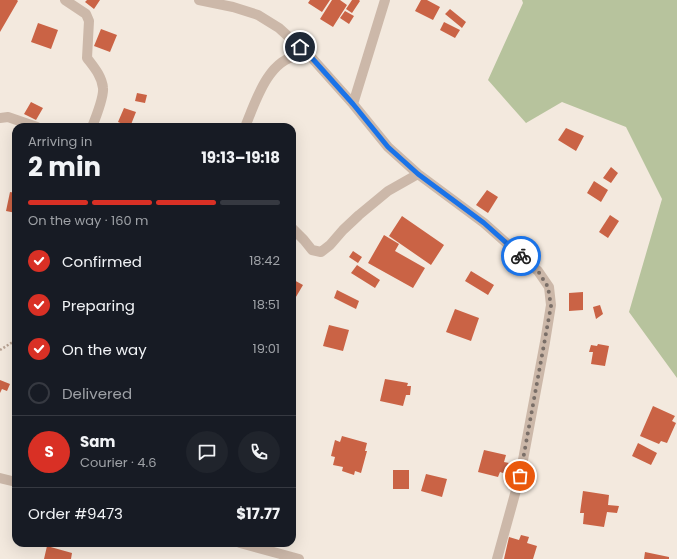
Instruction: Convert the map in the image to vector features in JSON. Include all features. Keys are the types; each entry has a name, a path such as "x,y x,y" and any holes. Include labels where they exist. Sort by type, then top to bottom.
{"street":[{"path":"65,0 86,14 89,21 87,58 97,71 103,88 100,104 93,123"},
{"path":"199,0 233,7 258,15 279,28 311,57 353,104 388,147 418,174 484,223 538,271 548,287 551,306 520,476 497,559"},
{"path":"353,104 385,0"},
{"path":"247,123 266,79 275,67 286,60 297,56 311,57"},
{"path":"0,118 8,117 26,123"},
{"path":"296,232 312,250 321,252 330,245 359,215 388,191 418,174"},
{"path":"0,478 12,481"},
{"path":"255,547 299,559"}],"path":[{"path":"0,350 12,342"}],"green space":[{"path":"522,0 677,0 677,378 629,312 662,199 626,127 562,102 526,123 488,80 523,3"}],"building":[{"path":"0,0 18,1 0,32"},
{"path":"87,0 100,0 94,9 85,2"},
{"path":"310,0 330,0 322,12 308,3"},
{"path":"332,0 340,0 347,5 333,27 320,19"},
{"path":"352,0 360,1 352,13 346,9"},
{"path":"421,0 427,0 440,7 433,20 415,11"},
{"path":"450,9 466,22 462,28 445,14"},
{"path":"345,11 354,16 349,24 340,18"},
{"path":"444,22 460,30 455,38 440,30"},
{"path":"38,23 58,30 51,49 31,42"},
{"path":"101,29 117,35 110,52 94,46"},
{"path":"137,93 147,95 145,103 135,101"},
{"path":"31,102 43,108 36,120 24,114"},
{"path":"124,108 136,112 132,123 118,122"},
{"path":"566,128 584,136 576,151 558,140"},
{"path":"611,167 618,173 611,183 603,178"},
{"path":"594,181 608,190 601,202 587,193"},
{"path":"487,190 498,197 488,213 476,205"},
{"path":"10,192 12,192 12,212 6,211"},
{"path":"610,215 619,221 608,238 599,232"},
{"path":"402,216 444,245 431,265 389,236"},
{"path":"384,235 399,244 395,251 425,268 413,288 368,263"},
{"path":"353,251 362,257 358,263 349,257"},
{"path":"357,265 380,280 375,288 351,273"},
{"path":"471,271 494,285 488,295 465,281"},
{"path":"296,281 303,285 296,297"},
{"path":"337,290 359,301 356,309 334,298"},
{"path":"583,292 583,310 569,311 569,293"},
{"path":"600,305 603,314 596,319 593,307"},
{"path":"455,309 479,318 471,341 446,332"},
{"path":"329,325 349,330 343,351 323,346"},
{"path":"598,344 609,346 605,366 591,364 593,352 589,352 591,345 597,346"},
{"path":"385,379 408,383 407,386 411,386 410,395 406,395 403,406 380,401"},
{"path":"0,380 10,384 7,391 2,389 0,393"},
{"path":"653,406 675,416 672,421 676,423 667,443 661,441 659,444 640,436"},
{"path":"342,436 367,443 365,451 367,451 361,473 355,471 354,475 342,471 343,467 333,465 335,457 331,456 335,440 340,442"},
{"path":"638,443 657,453 651,465 632,456"},
{"path":"484,450 506,455 504,462 509,463 506,474 500,472 498,477 478,472"},
{"path":"393,470 409,470 409,489 393,489"},
{"path":"426,474 447,479 442,497 421,491"},
{"path":"583,491 609,495 608,505 619,506 617,513 607,512 604,527 583,524 584,513 580,513"},
{"path":"521,535 529,537 527,543 537,546 533,559 504,559 509,537 519,540"},
{"path":"47,547 72,553 71,559 44,559"},
{"path":"645,552 669,557 669,559 644,559"}],"way so far":[{"path":"520,476 551,306 548,287 538,271 521,256"}],"route":[{"path":"300,47 311,57 353,104 388,147 418,174 484,223 521,256"}]}
